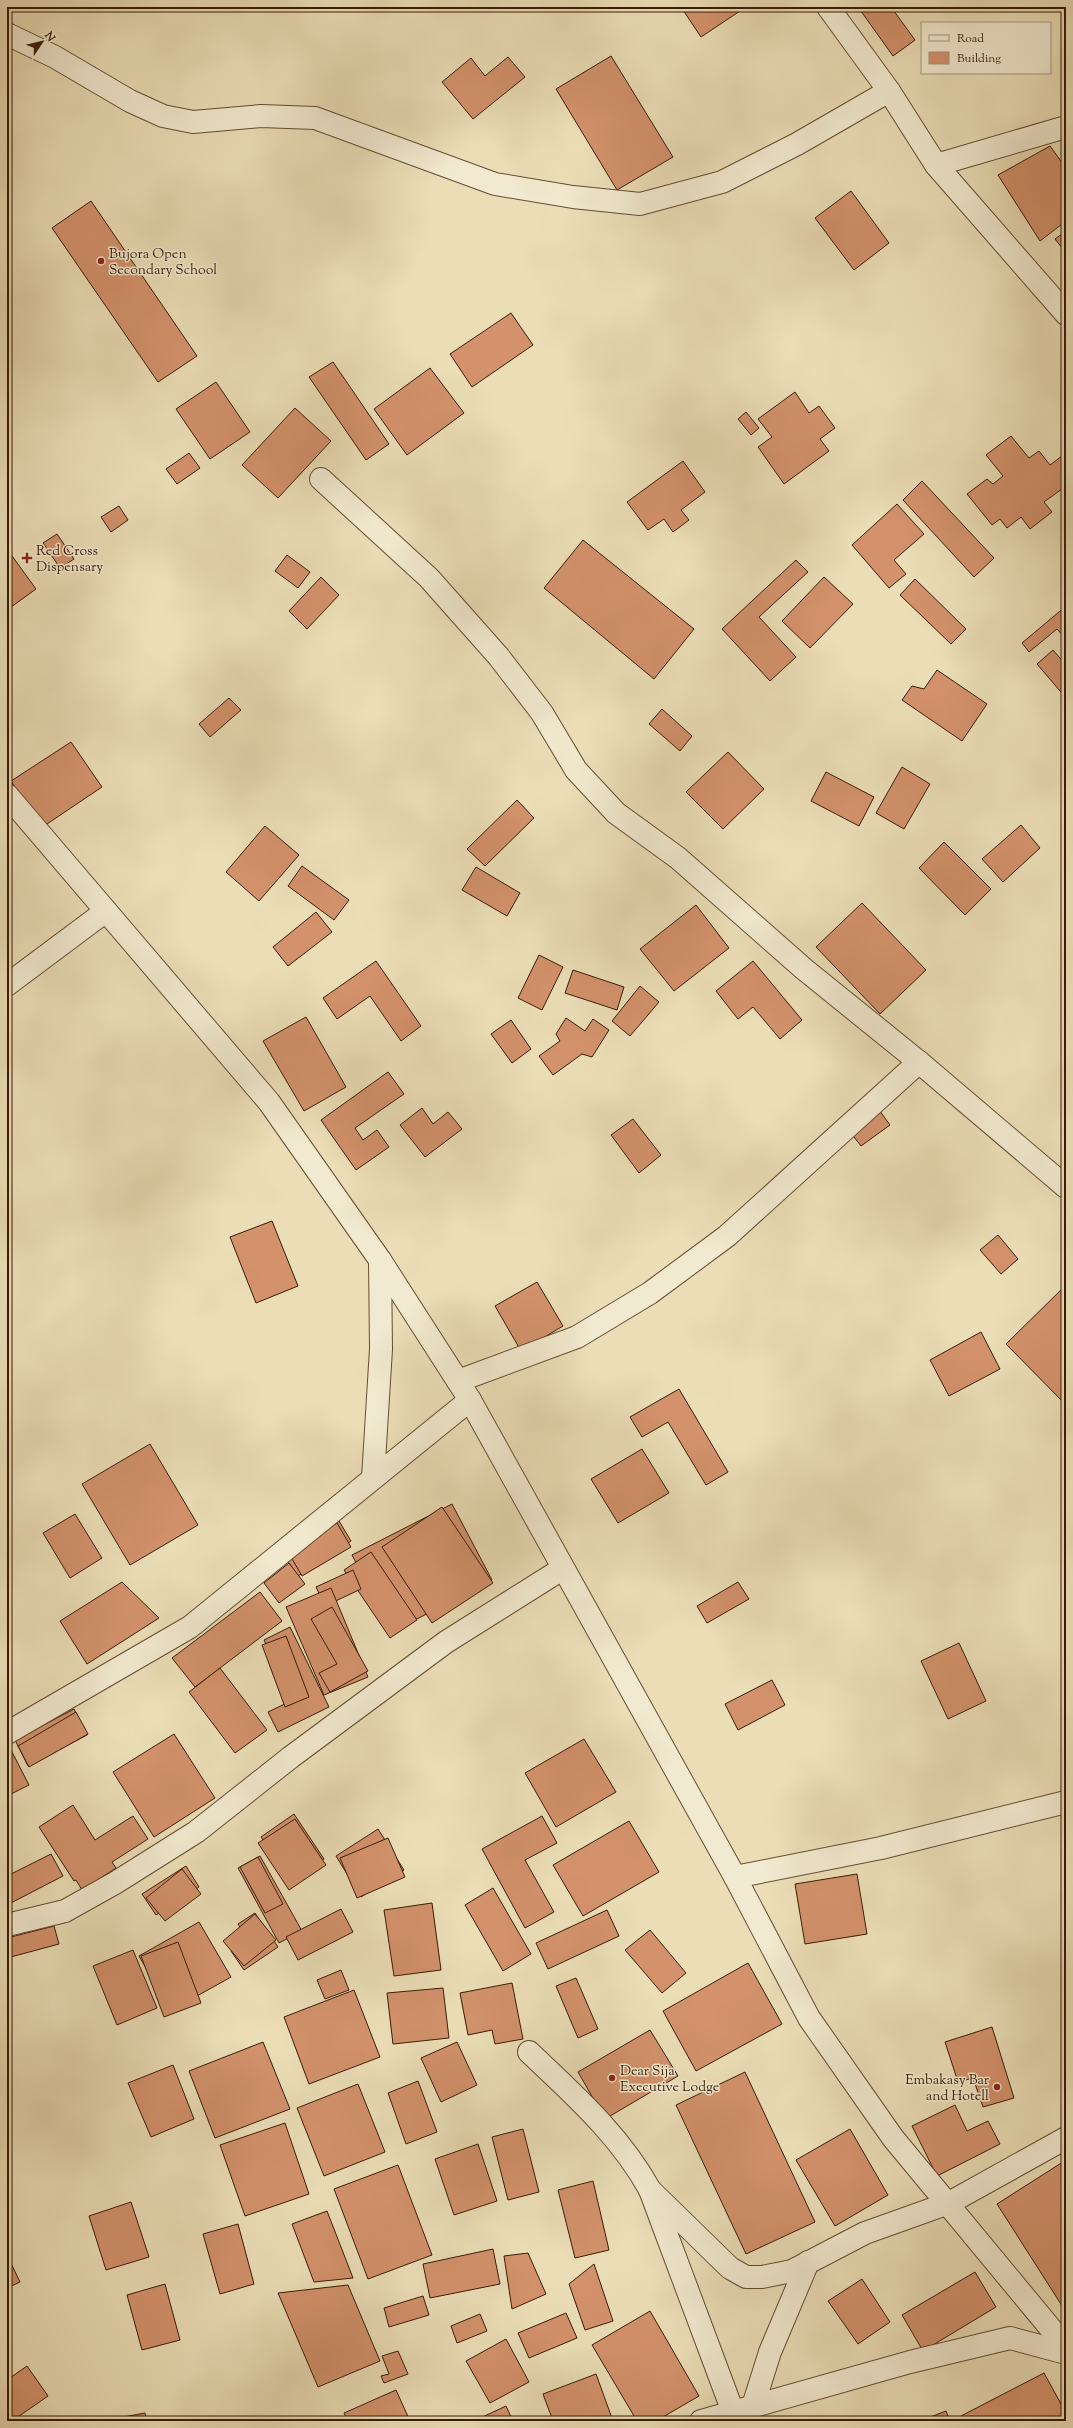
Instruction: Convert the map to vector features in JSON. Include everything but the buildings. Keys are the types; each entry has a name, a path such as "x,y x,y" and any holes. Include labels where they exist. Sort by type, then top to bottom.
{"street":[{"path":"828,7 889,91 936,165 1066,314"},
{"path":"7,34 55,57 130,101 163,116 193,122 261,116 315,118 495,184 573,197 640,204 722,182 797,144 889,91"},
{"path":"936,165 1066,127"},
{"path":"321,479 429,578 494,651 542,713 576,770 616,814 678,858 804,969 919,1062 1066,1187"},
{"path":"7,794 270,1102 380,1260 470,1400 562,1569 735,1877 809,2018 893,2138 949,2203 1066,2347"},
{"path":"7,985 106,911"},
{"path":"458,1381 577,1337 650,1293 727,1236 919,1062"},
{"path":"373,1478 381,1349 380,1260"},
{"path":"7,1733 190,1627 470,1400"},
{"path":"7,1925 65,1911 115,1883 196,1832 291,1757 446,1642 562,1569"},
{"path":"735,1877 881,1848 1066,1802"},
{"path":"528,2052 602,2121 642,2174 743,2409"},
{"path":"650,2190 730,2268 746,2277 762,2276 792,2271 865,2233 949,2203 1066,2138"},
{"path":"743,2409 770,2352 808,2262"},
{"path":"701,2421 910,2362 1010,2338 1066,2353"}],"place":[{"name":"Bujora Open Secondary School","path":"101,261"},
{"name":"Red Cross Dispensary","path":"27,558"},
{"name":"Dear Sija Executive Lodge","path":"612,2078"},
{"name":"Embakasy Bar and Hotell","path":"997,2087"}]}
